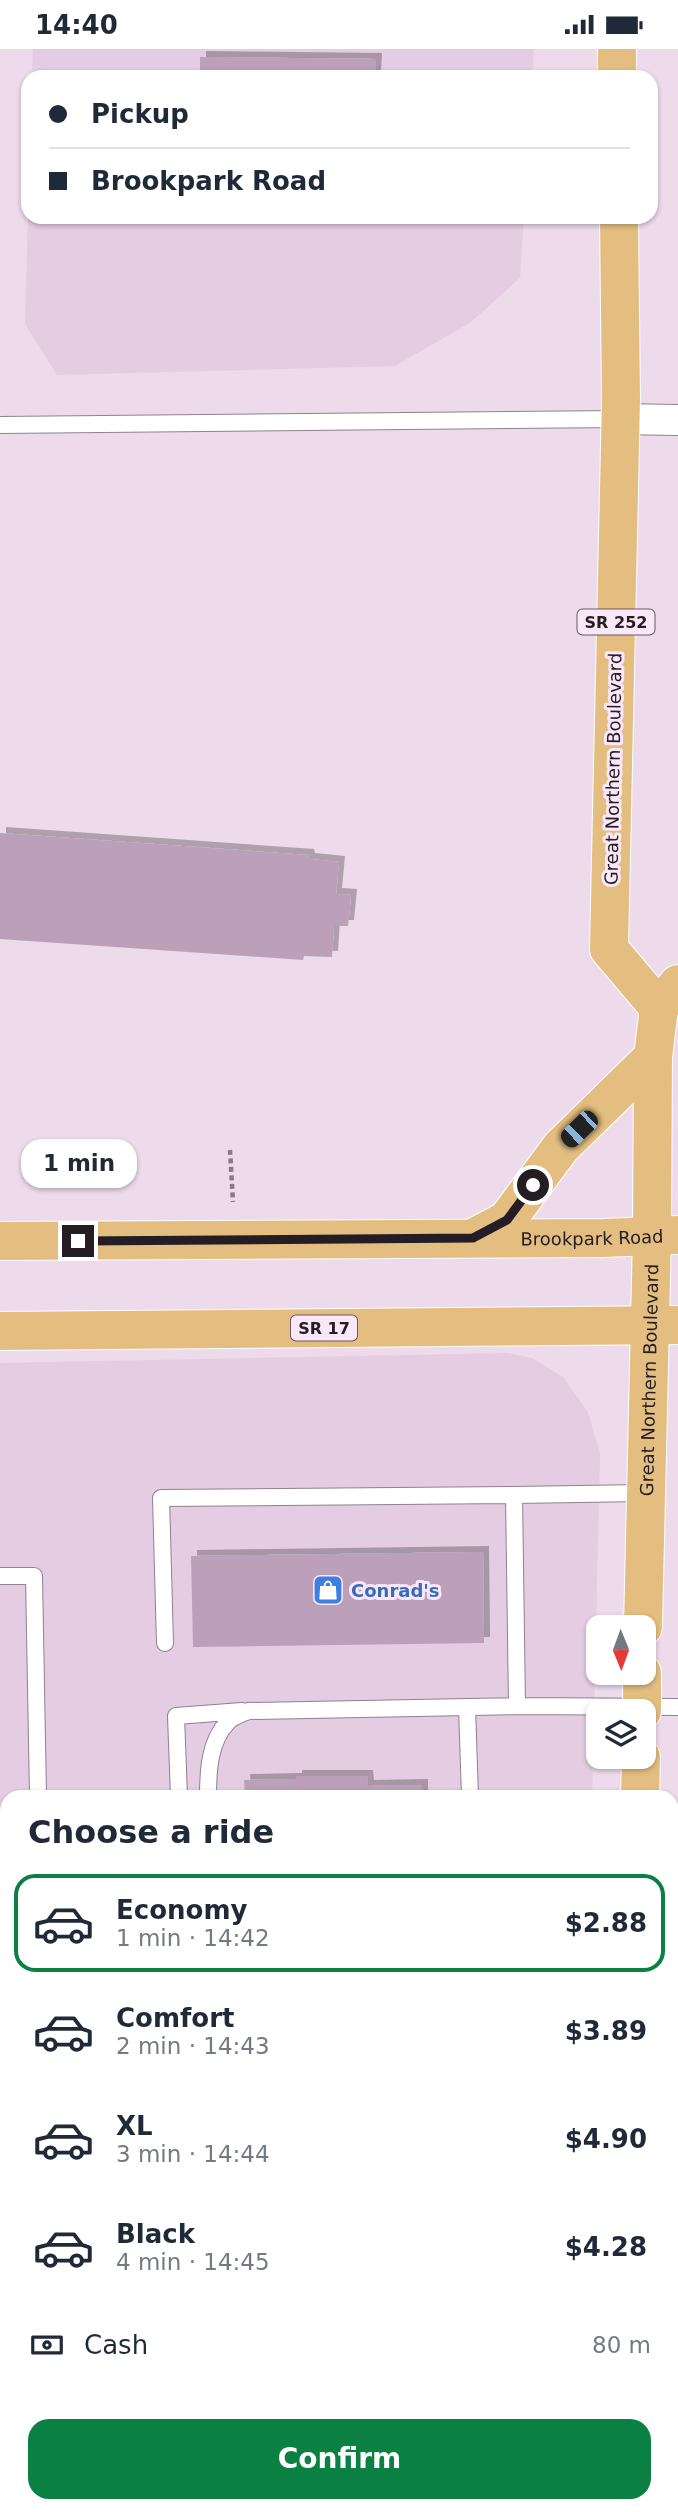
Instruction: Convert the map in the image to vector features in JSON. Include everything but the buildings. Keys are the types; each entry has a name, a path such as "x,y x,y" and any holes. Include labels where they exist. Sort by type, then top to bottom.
{"main road":[{"path":"617,49 617,70"},
{"name":"Great Northern Boulevard","path":"619,224 620,419 609,949 668,996 653,1057 665,1235 663,1325 644,1493 643,1615"},
{"path":"473,1238 507,1220 561,1147 653,1057 678,1089"},
{"name":"Brookpark Road","path":"0,1241 665,1235"},
{"name":"SR 17","path":"0,1331 663,1325"},
{"path":"640,1790 641,1769"}],"street":[{"path":"620,419 678,420"}],"lane":[{"path":"0,425 620,419"},
{"path":"165,1643 161,1498 644,1493"},
{"path":"514,1495 517,1706"},
{"path":"0,1576 34,1576 38,1790"},
{"path":"178,1790 176,1716 248,1711 586,1702"},
{"path":"467,1707 470,1790"},
{"path":"208,1790 208,1768 216,1739 229,1721 248,1711"}],"path":[{"path":"230,1150 235,1240"}],"shaded area":[{"path":"33,49 534,49 532,70 32,70"},
{"path":"28,224 524,224 520,278 470,323 395,366 57,375 25,324"},
{"path":"508,1353 532,1358 563,1377 588,1412 600,1454 596,1615 586,1615 586,1685 595,1685 594,1699 586,1699 586,1769 593,1769 592,1790 0,1790 0,1363"}],"place":[{"name":"Conrad's","path":"328,1590"}],"route":[{"path":"78,1241 473,1238 507,1220 533,1185"}]}
